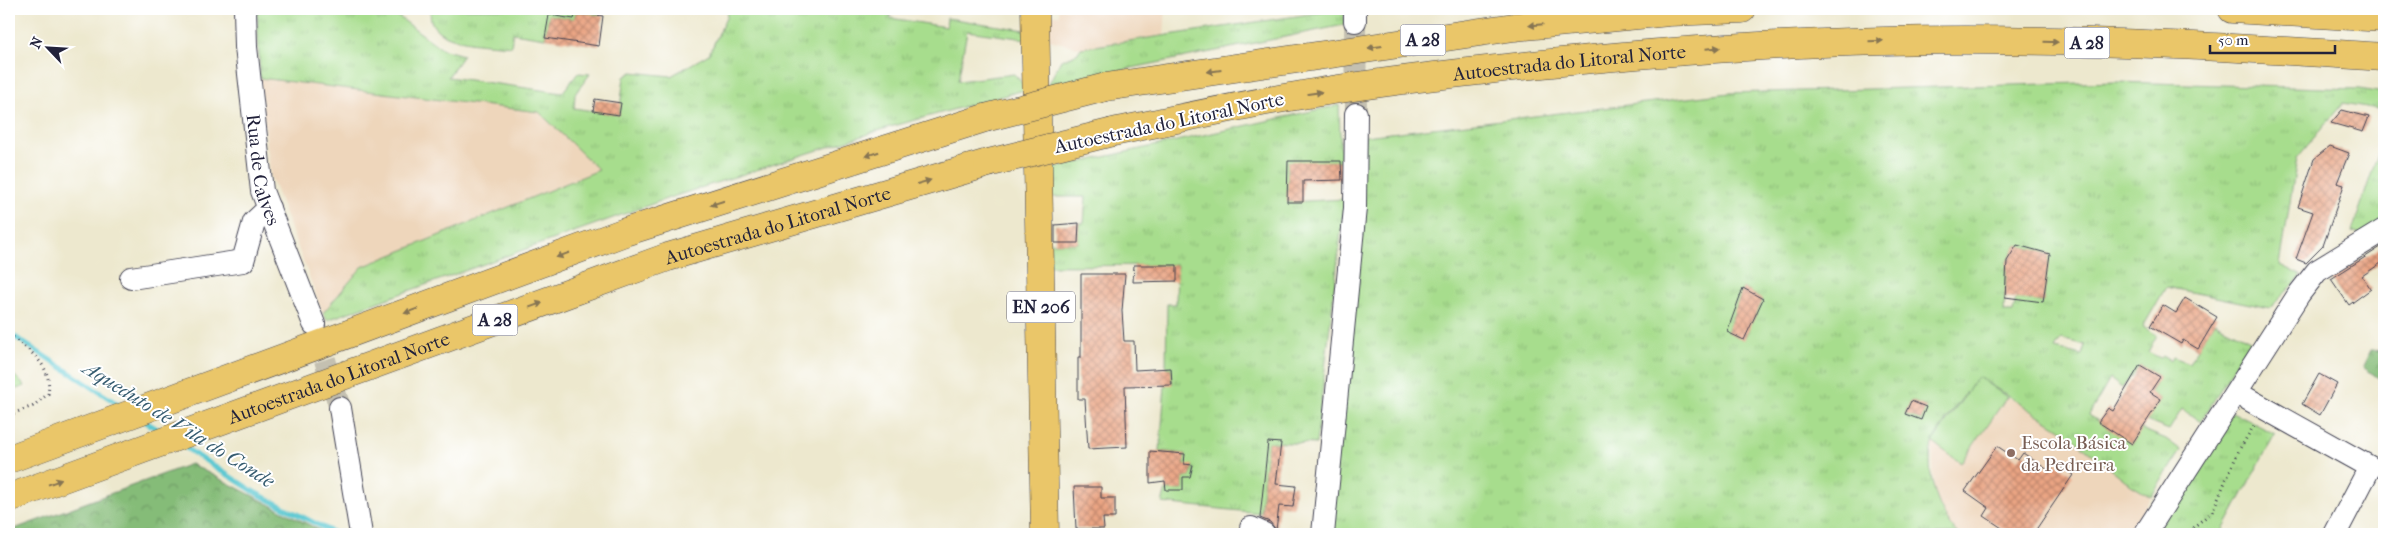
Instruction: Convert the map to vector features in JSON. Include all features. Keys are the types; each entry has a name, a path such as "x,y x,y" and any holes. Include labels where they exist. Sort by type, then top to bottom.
{"main road":[{"name":"EN 206","path":"1035,9 1045,534"},
{"name":"Autoestrada do Litoral Norte","path":"9,459 625,232 985,118 1106,87 1514,27 1669,12 1742,9"},
{"path":"2232,9 2384,18"},
{"name":"Autoestrada do Litoral Norte","path":"9,498 668,257 988,163 1113,132 1296,96 1560,61 1724,48 1884,41 2002,40 2172,45 2384,57"},
{"path":"2343,54 2349,68 2384,74"}],"street":[{"name":"Rua de Calves","path":"246,9 246,47 262,191 314,324"},
{"path":"1323,534 1355,208 1356,114"},
{"path":"131,278 242,260 254,222 269,208"},
{"path":"2145,534 2299,294 2317,271 2384,230"},
{"path":"2237,393 2370,467 2335,534"},
{"path":"340,408 361,534"}],"path":[{"path":"9,334 39,359 50,380 48,394 33,406 9,415"},
{"path":"2185,534 2212,512 2239,450 2255,424"}],"shaded area":[{"path":"1059,9 1166,9 1164,35 1081,48 1049,40 1049,15 1059,15"},
{"path":"260,78 539,112 600,170 362,267 323,313 270,174"},
{"name":"Escola Básica da Pedreira","path":"2007,397 2036,412 2065,432 2131,485 2151,497 2128,534 1958,534 1948,523 1934,492 1932,443"}],"green space":[{"path":"260,9 376,9 391,11 442,49 463,55 448,77 562,93 578,73 590,74 575,94 574,108 619,115 624,77 632,72 671,76 709,54 727,16 726,9 892,9 890,18 946,27 947,18 1025,30 1026,39 967,31 958,81 1014,74 1028,89 890,127 669,198 327,320 323,313 362,267 599,170 539,112 260,78 257,13"},
{"path":"431,9 593,9 598,11 600,15 576,12 574,19 549,15 545,38 513,33 511,46 459,40 446,36 437,30 431,21"},
{"path":"1344,9 1344,25 1048,85 1061,60 1077,54 1081,48"},
{"path":"2117,82 2359,89 2384,93 2384,110 2343,103 2297,158 2280,265 2302,276 2270,308 2166,287 2143,327 2157,335 2148,352 2160,358 2163,356 2171,361 2173,357 2189,363 2214,322 2250,340 2201,422 2182,409 2169,430 2146,421 2150,392 2159,377 2140,365 2122,388 2110,379 2089,415 2132,444 2141,429 2166,439 2181,450 2151,497 2131,485 2065,432 1978,377 1934,439 1930,456 1932,480 1939,504 1958,534 1327,534 1365,136 1730,93","holes":["2017,245 2049,254 2043,302 2016,298 2013,312 2004,312 2007,261","1743,288 1763,300 1744,339 1727,332","2061,339 2085,345 2082,355 2055,349","1911,401 1926,407 1921,420 1905,414"]},
{"path":"1339,105 1341,161 1288,162 1288,202 1345,199 1316,444 1268,442 1260,513 1162,503 1166,490 1183,490 1183,477 1190,477 1193,466 1184,464 1185,454 1160,451 1165,385 1172,384 1171,368 1166,368 1167,304 1176,304 1177,265 1049,266 1050,243 1078,243 1079,223 1084,223 1086,197 1049,197 1050,169"},
{"path":"2384,136 2384,222 2363,236 2352,232"},
{"path":"2371,350 2384,351 2384,382 2363,367"},
{"path":"9,370 25,386 9,392"},
{"path":"1978,377 2007,397 1961,463 1932,442"},
{"path":"2232,412 2275,434 2221,534 2155,534"},
{"path":"191,464 327,534 9,534 9,531"}],"building":[{"path":"576,12 603,16 599,46 545,38 549,15 574,19"},
{"path":"595,99 621,103 619,115 593,111"},
{"path":"2342,110 2369,117 2363,132 2331,123"},
{"path":"2330,146 2349,153 2337,183 2344,185 2323,246 2306,263 2296,259 2313,212 2298,207 2314,159"},
{"path":"1288,161 1341,161 1342,180 1303,181 1303,202 1287,202"},
{"path":"1079,223 1078,243 1055,243 1055,225"},
{"path":"2017,245 2050,254 2043,302 2005,297 2007,261"},
{"path":"2384,245 2384,261 2362,276 2371,289 2349,305 2331,279"},
{"path":"1134,265 1177,265 1177,281 1133,282"},
{"path":"1081,274 1125,274 1122,311 1124,341 1134,341 1135,370 1171,368 1172,385 1125,386 1127,447 1088,449 1085,399 1078,399 1078,357 1081,357"},
{"path":"1743,288 1763,299 1744,340 1727,332"},
{"path":"2185,298 2217,317 2198,349 2183,340 2181,344 2150,326 2163,305 2176,313"},
{"path":"2140,365 2160,377 2150,392 2161,399 2132,444 2098,422 2108,408 2113,411"},
{"path":"2319,374 2337,384 2320,415 2302,404"},
{"path":"1911,401 1926,407 1921,420 1905,414"},
{"path":"1268,442 1281,443 1276,484 1296,486 1293,507 1279,506 1276,530 1270,522 1260,518"},
{"path":"1997,446 2018,460 2023,453 2048,470 2054,462 2073,475 2033,534 2011,534 1984,516 1989,508 1965,491"},
{"path":"1150,451 1185,454 1184,464 1193,465 1190,477 1183,477 1183,490 1166,490 1165,481 1150,483"},
{"path":"1074,487 1101,487 1101,498 1115,498 1115,518 1103,518 1104,529 1076,529"}],"waterway":[{"name":"Aqueduto de Vila do Conde","path":"9,333 124,408"},
{"name":"Aqueduto de Vila do Conde","path":"141,419 162,432"},
{"name":"Aqueduto de Vila do Conde","path":"181,445 256,493 336,534"}],"tunnel":[{"path":"1355,21 1356,114"},
{"path":"315,328 340,408"}],"place":[{"name":"Escola Básica da Pedreira","path":"2011,453"}]}
